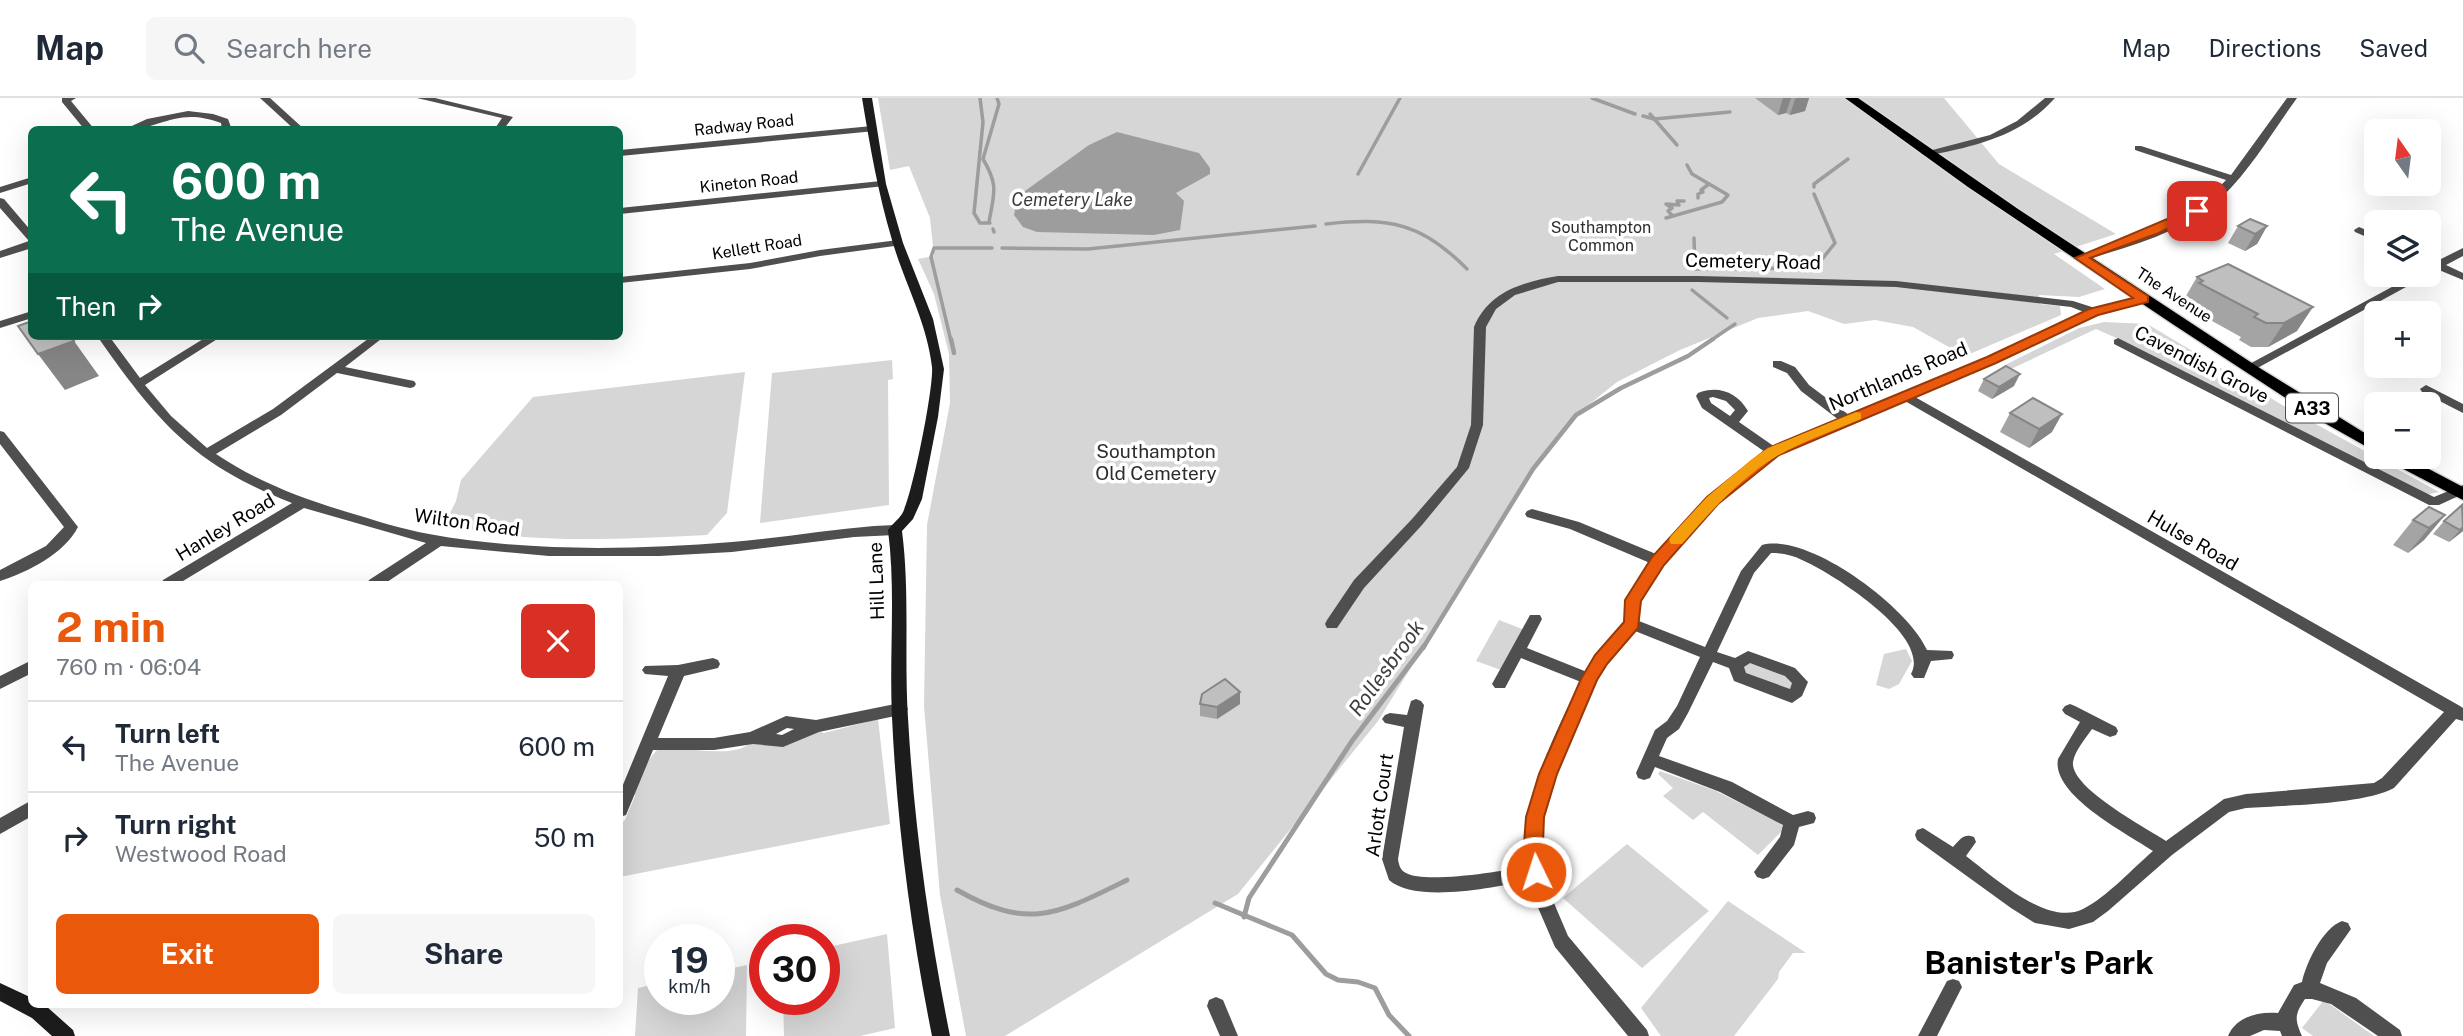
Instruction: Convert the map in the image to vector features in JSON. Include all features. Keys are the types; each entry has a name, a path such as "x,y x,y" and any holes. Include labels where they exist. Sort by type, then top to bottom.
{"main road":[{"name":"The Avenue","path":"1851,98 1926,153 2081,258 2248,368 2364,440"},
{"path":"2418,469 2461,491"}],"street":[{"path":"71,98 65,100 88,126"},
{"path":"265,98 296,126"},
{"path":"422,98 508,117 502,126"},
{"name":"Hill Lane","path":"867,98 881,184 898,243 924,310 938,369 932,417 915,499 908,516 895,530 900,562 898,673 907,801 927,968 941,1036"},
{"path":"1926,153 2003,135 2024,123 2050,98"},
{"path":"2081,258 2184,218 2207,204 2232,178 2292,98"},
{"path":"137,126 158,118 199,113 215,116 225,121 226,126"},
{"name":"Radway Road","path":"623,153 872,129"},
{"path":"2138,148 2159,151 2232,178"},
{"path":"0,190 28,181"},
{"name":"Kineton Road","path":"623,211 881,184"},
{"path":"0,201 28,234"},
{"path":"2359,230 2364,232"},
{"name":"Kellett Road","path":"623,280 750,266 898,243"},
{"path":"0,255 28,245"},
{"path":"2441,262 2463,251"},
{"path":"2441,269 2463,277"},
{"name":"Cemetery Road","path":"1332,624 1359,584 1463,468 1477,425 1480,327 1484,314 1494,303 1511,293 1539,282 1558,279 1896,284 2073,304 2094,312"},
{"path":"2248,368 2400,287"},
{"name":"Northlands Road","path":"1640,1036 1561,941 1549,919 1536,872 1533,844 1535,817 1548,774 1589,679 1601,660 1632,624 1633,600 1658,561 1712,500 1774,452 1991,360 2094,312 2144,299"},
{"path":"0,325 28,315"},
{"name":"Wilton Road","path":"106,340 170,423 207,454 244,478 302,503 387,529 439,541 547,551 644,552 745,545 853,531 895,530"},
{"path":"139,384 210,340"},
{"path":"207,454 277,412 374,340"},
{"name":"Cavendish Grove","path":"2118,342 2434,502 2461,491"},
{"path":"1777,364 1796,367 1805,388 1847,420"},
{"path":"336,369 411,384"},
{"path":"2426,389 2439,400 2463,409"},
{"name":"Hulse Road","path":"1905,396 2459,713"},
{"path":"1731,422 1774,452"},
{"path":"0,435 71,527 69,534 59,544 0,576"},
{"name":"Hanley Road","path":"173,581 302,503"},
{"path":"1532,514 1548,525 1574,525 1658,561"},
{"path":"379,581 439,541"},
{"path":"1763,872 1800,820 1726,787 1647,766 1661,734 1673,726 1684,709 1748,571 1767,548 1779,547 1794,551 1842,575 1883,603 1903,625 1923,656 1924,664 1919,674"},
{"path":"1500,684 1535,620"},
{"path":"1632,624 1736,665"},
{"path":"1518,651 1589,679"},
{"path":"1923,656 1947,655"},
{"path":"650,670 678,671 713,664"},
{"path":"0,683 28,668"},
{"path":"623,803 678,671"},
{"name":"Arlott Court","path":"1416,705 1390,859 1393,872 1405,881 1439,883 1501,880 1536,872"},
{"path":"649,744 714,744 754,738 783,741 816,726 900,709"},
{"path":"2070,710 2110,731"},
{"path":"1923,835 2017,903 2041,917 2069,921 2087,916 2102,906 2166,849 2224,806 2246,801 2377,789 2388,783 2459,713"},
{"path":"1390,719 1413,722"},
{"path":"2088,721 2064,762 2067,776 2078,791 2166,849"},
{"path":"0,827 28,810"},
{"path":"1954,858 1968,842"},
{"path":"2310,989 2311,973 2323,951 2342,929"},
{"path":"1927,1036 1953,987"},
{"path":"2289,1030 2286,1012 2300,991 2310,989 2333,996 2393,1036"},
{"path":"0,991 28,1006"},
{"path":"1216,1006 1229,1036"},
{"path":"32,1008 66,1036"},
{"path":"2236,1036 2250,1023 2268,1020 2289,1030"}],"green space":[{"path":"878,98 1944,98 1999,164 2116,234 2054,254 2105,289 2079,297 2039,295 2040,304 2060,306 2061,315 1965,356 1913,327 1875,320 1844,324 1808,311 1758,318 1680,350 1617,382 1576,415 1533,469 1378,721 1238,894 1005,1036 966,1036 940,895 924,706 927,525 950,403 949,354 934,294 918,259 934,256 930,218 909,166 890,170"},
{"path":"2104,322 2147,324 2364,451 2364,464 2096,329 2011,369 2005,365 2079,328"},
{"path":"892,360 893,379 888,380 889,505 760,523 772,373"},
{"path":"745,372 727,513 707,535 608,539 542,538 509,536 444,525 456,501 461,480 533,397"},
{"path":"2374,469 2397,469 2439,492 2425,495"},
{"path":"1499,620 1525,630 1501,670 1476,661"},
{"path":"1906,649 1912,661 1899,684 1889,689 1876,685 1884,654"},
{"path":"1751,662 1788,675 1793,682 1790,689 1781,689 1744,674 1743,664"},
{"path":"878,719 890,824 623,876 623,822 635,796 638,778 657,750 732,750 743,748 752,742 814,730 824,733"},
{"path":"1660,771 1716,791 1785,828 1758,855 1703,812 1693,820 1663,796 1673,788 1658,774"},
{"path":"1627,844 1709,911 1642,968 1563,898"},
{"path":"1728,901 1806,953 1793,953 1779,972 1778,979 1734,1036 1661,1036 1641,1008"},
{"path":"887,934 895,1028 860,1036 784,1036 783,1015 840,1015 840,944"},
{"path":"747,965 746,1036 635,1036 638,988 644,987 644,1015 735,1015 735,968"},
{"path":"2324,1000 2374,1036 2313,1036 2302,1028"}],"water":[{"name":"Cemetery Lake","path":"1117,132 1199,153 1210,168 1210,174 1176,193 1184,201 1180,230 1154,235 1037,232 1023,227 1014,215 1018,196 1089,145"}],"building":[{"path":"2250,219 2267,226 2255,234 2238,226"},
{"path":"2228,264 2313,307 2284,323 2266,323 2254,317 2258,314 2199,283 2203,281 2197,277"},
{"path":"28,322 28,340 18,326"},
{"path":"28,340 74,341 38,354"},
{"path":"2006,366 2020,374 1999,387 1984,379"},
{"path":"2033,398 2062,414 2039,429 2010,413"},
{"path":"2462,505 2463,527 2460,530 2444,521"},
{"path":"2429,507 2445,515 2429,528 2413,520"},
{"path":"1225,679 1240,692 1217,707 1200,704 1202,694"}],"waterway":[{"path":"980,98 983,122 974,213 980,223 990,223"},
{"path":"989,222 994,196 993,183 983,159 999,104 997,98"},
{"path":"1358,174 1400,98"},
{"path":"1592,98 1635,114"},
{"path":"1654,119 1730,112"},
{"path":"1650,114 1654,119"},
{"path":"1643,116 1654,119"},
{"path":"1654,119 1677,145"},
{"path":"1814,187 1814,184 1848,159"},
{"path":"1673,216 1722,202 1728,195 1692,174 1687,165"},
{"path":"1698,198 1698,194 1703,192 1701,190 1709,184"},
{"path":"1694,238 1695,269 1815,268 1835,243 1814,194"},
{"path":"1673,216 1668,211 1672,208 1666,204 1679,205 1677,201 1684,201"},
{"path":"1666,218 1673,216"},
{"path":"1326,224 1368,222 1403,227 1435,242 1467,269"},
{"path":"1002,248 1088,249 1315,226"},
{"path":"951,341 931,257 934,248 992,248"},
{"path":"1692,290 1727,318"},
{"name":"Rollesbrook","path":"1710,341 1735,324"},
{"path":"951,339 954,353"},
{"name":"Rollesbrook","path":"1423,648 1533,469 1576,415 1621,388 1688,356 1713,339"},
{"name":"Rollesbrook","path":"1244,915 1249,898 1352,741 1424,646"},
{"path":"957,890 1004,911 1043,913 1081,902 1127,880"},
{"path":"1215,903 1244,915"},
{"name":"Rollesbrook","path":"1244,915 1292,935 1326,974 1338,980 1358,982 1375,988 1389,1015 1409,1036"}],"slow traffic":[{"path":"1677,540 1712,500 1757,463 1774,452 1856,416"}],"district":[{"name":"Banister's Park","path":"2039,962"}],"route":[{"path":"1536,872 1533,844 1535,817 1548,774 1589,679 1601,660 1632,624 1633,600 1658,561 1712,500 1774,452 1991,360 2094,312 2144,299 2081,258 2197,211"}],"park label":[{"name":"Southampton Common","path":"1601,236"},
{"name":"Southampton Old Cemetery","path":"1156,462"}]}
